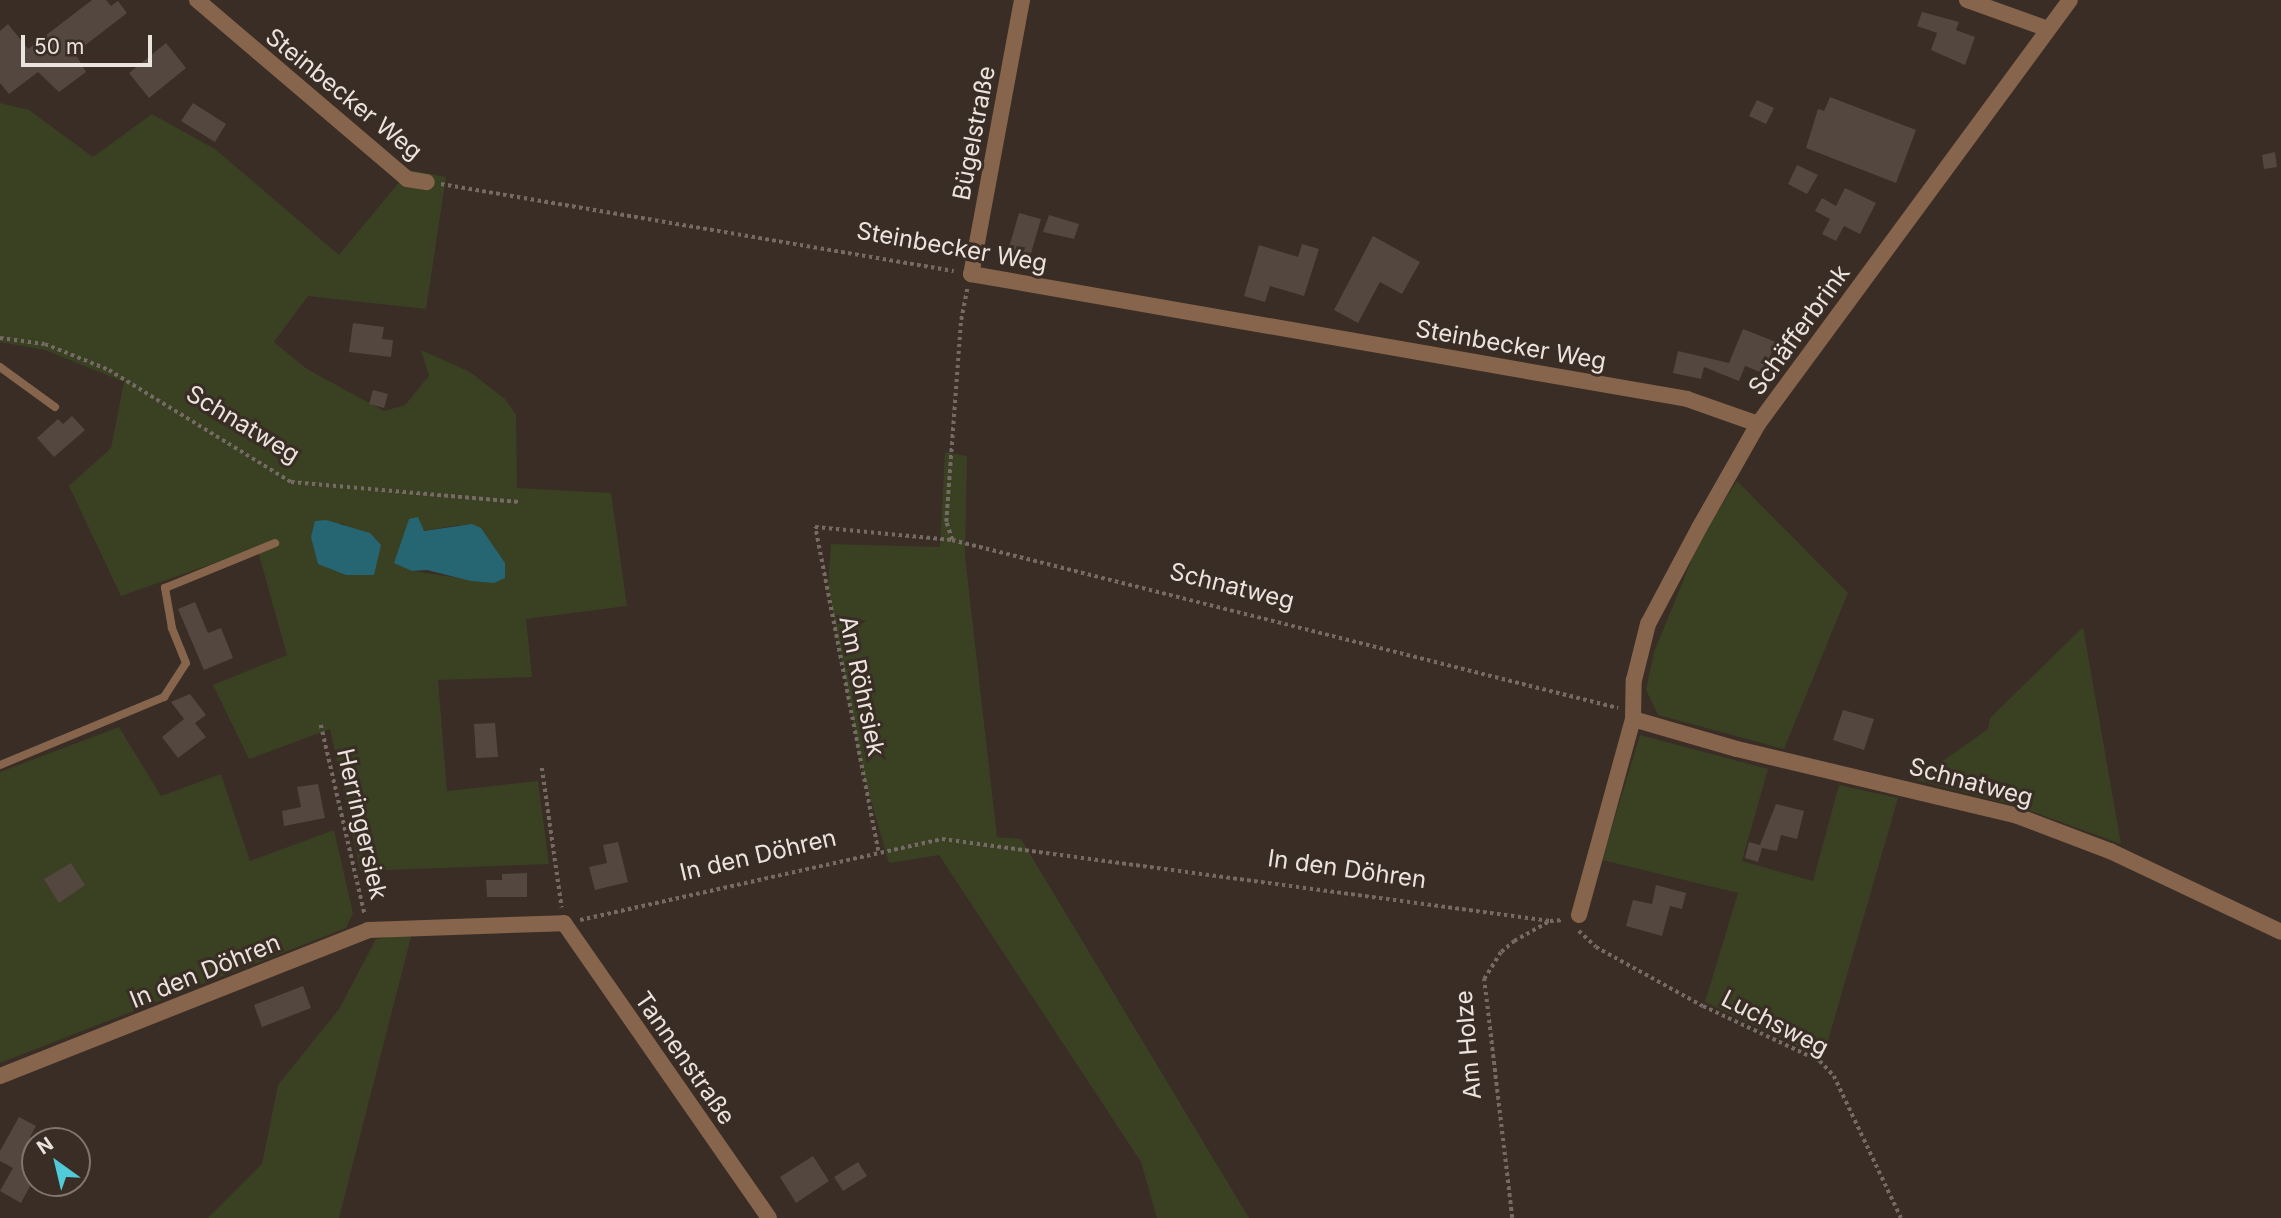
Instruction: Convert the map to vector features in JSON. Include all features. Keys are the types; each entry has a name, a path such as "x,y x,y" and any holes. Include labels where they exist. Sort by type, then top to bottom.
{"street":[{"name":"Steinbecker Weg","path":"197,0 407,179 427,182"},
{"name":"Bügelstraße","path":"971,274 1022,0"},
{"path":"1967,0 2048,29"},
{"name":"Schäfferbrink","path":"1633,716 1634,680 1648,624 1758,424 2070,0"},
{"name":"Steinbecker Weg","path":"971,274 1687,399 1758,424"},
{"path":"1579,915 1633,716"},
{"name":"Schnatweg","path":"1633,716 1737,749 2015,815 2110,851 2281,932"},
{"name":"In den Döhren","path":"0,1076 368,930 564,923"},
{"name":"Tannenstraße","path":"564,923 769,1218"}],"lane":[{"path":"0,367 55,407"},
{"path":"0,765 164,697 186,663 172,628 165,588 275,543"}],"path":[{"name":"Steinbecker Weg","path":"427,182 971,274"},
{"path":"952,540 946,522 961,320 971,274"},
{"name":"Schnatweg","path":"0,338 46,344 109,370 292,482 519,502"},
{"name":"Schnatweg","path":"815,527 952,540 1585,697 1633,716"},
{"name":"Am Röhrsiek","path":"815,527 878,851"},
{"name":"Herringersiek","path":"321,725 368,930"},
{"path":"542,768 564,923"},
{"name":"In den Döhren","path":"564,923 878,851 942,839 1550,921"},
{"name":"Am Holze","path":"1511,1218 1484,979 1500,952 1550,921 1579,915"},
{"name":"Luchsweg","path":"1579,915 1577,928 1596,947 1703,1006 1821,1060 1835,1076 1901,1218"}],"green space":[{"path":"0,103 29,110 93,157 152,114 215,149 339,255 409,170 446,177 426,309 308,296 274,342 307,369 384,411 405,405 429,376 421,350 470,372 505,399 516,415 517,488 611,493 627,606 526,619 532,677 438,680 447,791 538,781 549,864 360,871 330,729 249,759 213,685 287,655 257,548 121,596 69,486 111,448 124,382 45,350 0,342","holes":["342,523 356,532 370,533 311,537","459,525 494,583 412,571 395,563 402,545 423,531"]},
{"path":"945,452 967,456 965,556 997,837 1021,839 1249,1218 1157,1218 1141,1162 939,855 889,863 862,770 828,587 831,544 940,547"},
{"path":"1737,481 1848,593 1784,749 1658,715 1646,690 1654,652 1701,537"},
{"path":"2083,627 2121,844 2020,807 1916,780 1988,729 1990,718"},
{"path":"119,727 161,796 221,774 250,861 334,830 353,913 346,928 0,1063 0,772"},
{"path":"1640,735 1768,769 1742,861 1813,881 1839,785 1898,798 1823,1058 1705,1002 1738,893 1602,860"},
{"path":"412,933 339,1218 208,1218 262,1164 278,1085 339,1009 376,939"}],"water":[{"path":"418,517 424,531 472,524 481,528 505,563 505,578 494,583 471,581 427,570 412,571 394,563 409,519"},
{"path":"326,520 370,533 381,545 374,575 346,575 318,564 311,537 315,521"}],"building":[{"path":"92,0 106,0 111,6 118,1 127,13 75,53 86,72 59,92 38,72 9,94 0,83 0,31 8,24 28,49"},
{"path":"1922,12 1959,22 1956,30 1975,37 1965,65 1931,50 1937,33 1917,26"},
{"path":"166,43 186,68 149,98 129,73"},
{"path":"1830,97 1916,130 1896,183 1806,148 1818,109 1824,111"},
{"path":"1757,100 1774,108 1766,124 1749,116"},
{"path":"193,103 226,124 215,142 181,121"},
{"path":"2275,152 2277,167 2264,169 2262,155"},
{"path":"1797,165 1818,175 1807,194 1788,184"},
{"path":"1845,188 1876,203 1860,234 1844,226 1836,241 1822,234 1830,219 1815,211 1822,198 1836,206"},
{"path":"1019,213 1041,219 1027,267 1005,261"},
{"path":"1049,215 1079,224 1074,239 1043,232"},
{"path":"1373,236 1420,262 1402,294 1380,282 1358,323 1334,310"},
{"path":"1302,244 1319,249 1304,296 1270,286 1265,302 1244,296 1259,245 1298,257"},
{"path":"353,323 384,327 382,339 393,340 391,357 349,352"},
{"path":"1743,329 1776,342 1763,373 1745,366 1739,381 1704,367 1701,379 1673,373 1678,351 1729,363"},
{"path":"373,390 388,394 384,408 369,404"},
{"path":"72,416 85,430 54,457 37,438 58,419 63,424"},
{"path":"195,602 208,633 221,628 233,658 204,670 178,609"},
{"path":"190,694 206,715 195,723 206,737 178,758 162,737 184,719 171,702"},
{"path":"1843,710 1874,719 1864,750 1833,740"},
{"path":"495,723 498,757 476,758 474,724"},
{"path":"318,784 325,818 284,826 282,811 301,807 297,787"},
{"path":"1776,804 1804,811 1797,839 1781,835 1777,851 1762,848 1758,862 1745,858 1749,842 1760,845"},
{"path":"618,842 628,882 595,890 589,867 607,863 603,845"},
{"path":"71,863 85,885 59,903 44,879"},
{"path":"527,873 527,897 487,897 486,880 502,880 502,874"},
{"path":"1656,885 1686,893 1682,909 1670,906 1662,936 1626,926 1633,900 1652,904"},
{"path":"303,986 311,1008 262,1027 254,1005"},
{"path":"19,1117 36,1126 21,1127 21,1197 24,1197 21,1203 0,1191 13,1168 0,1161 0,1151"},
{"path":"813,1156 829,1181 796,1203 780,1177"},
{"path":"858,1162 867,1176 843,1191 834,1177"}]}
